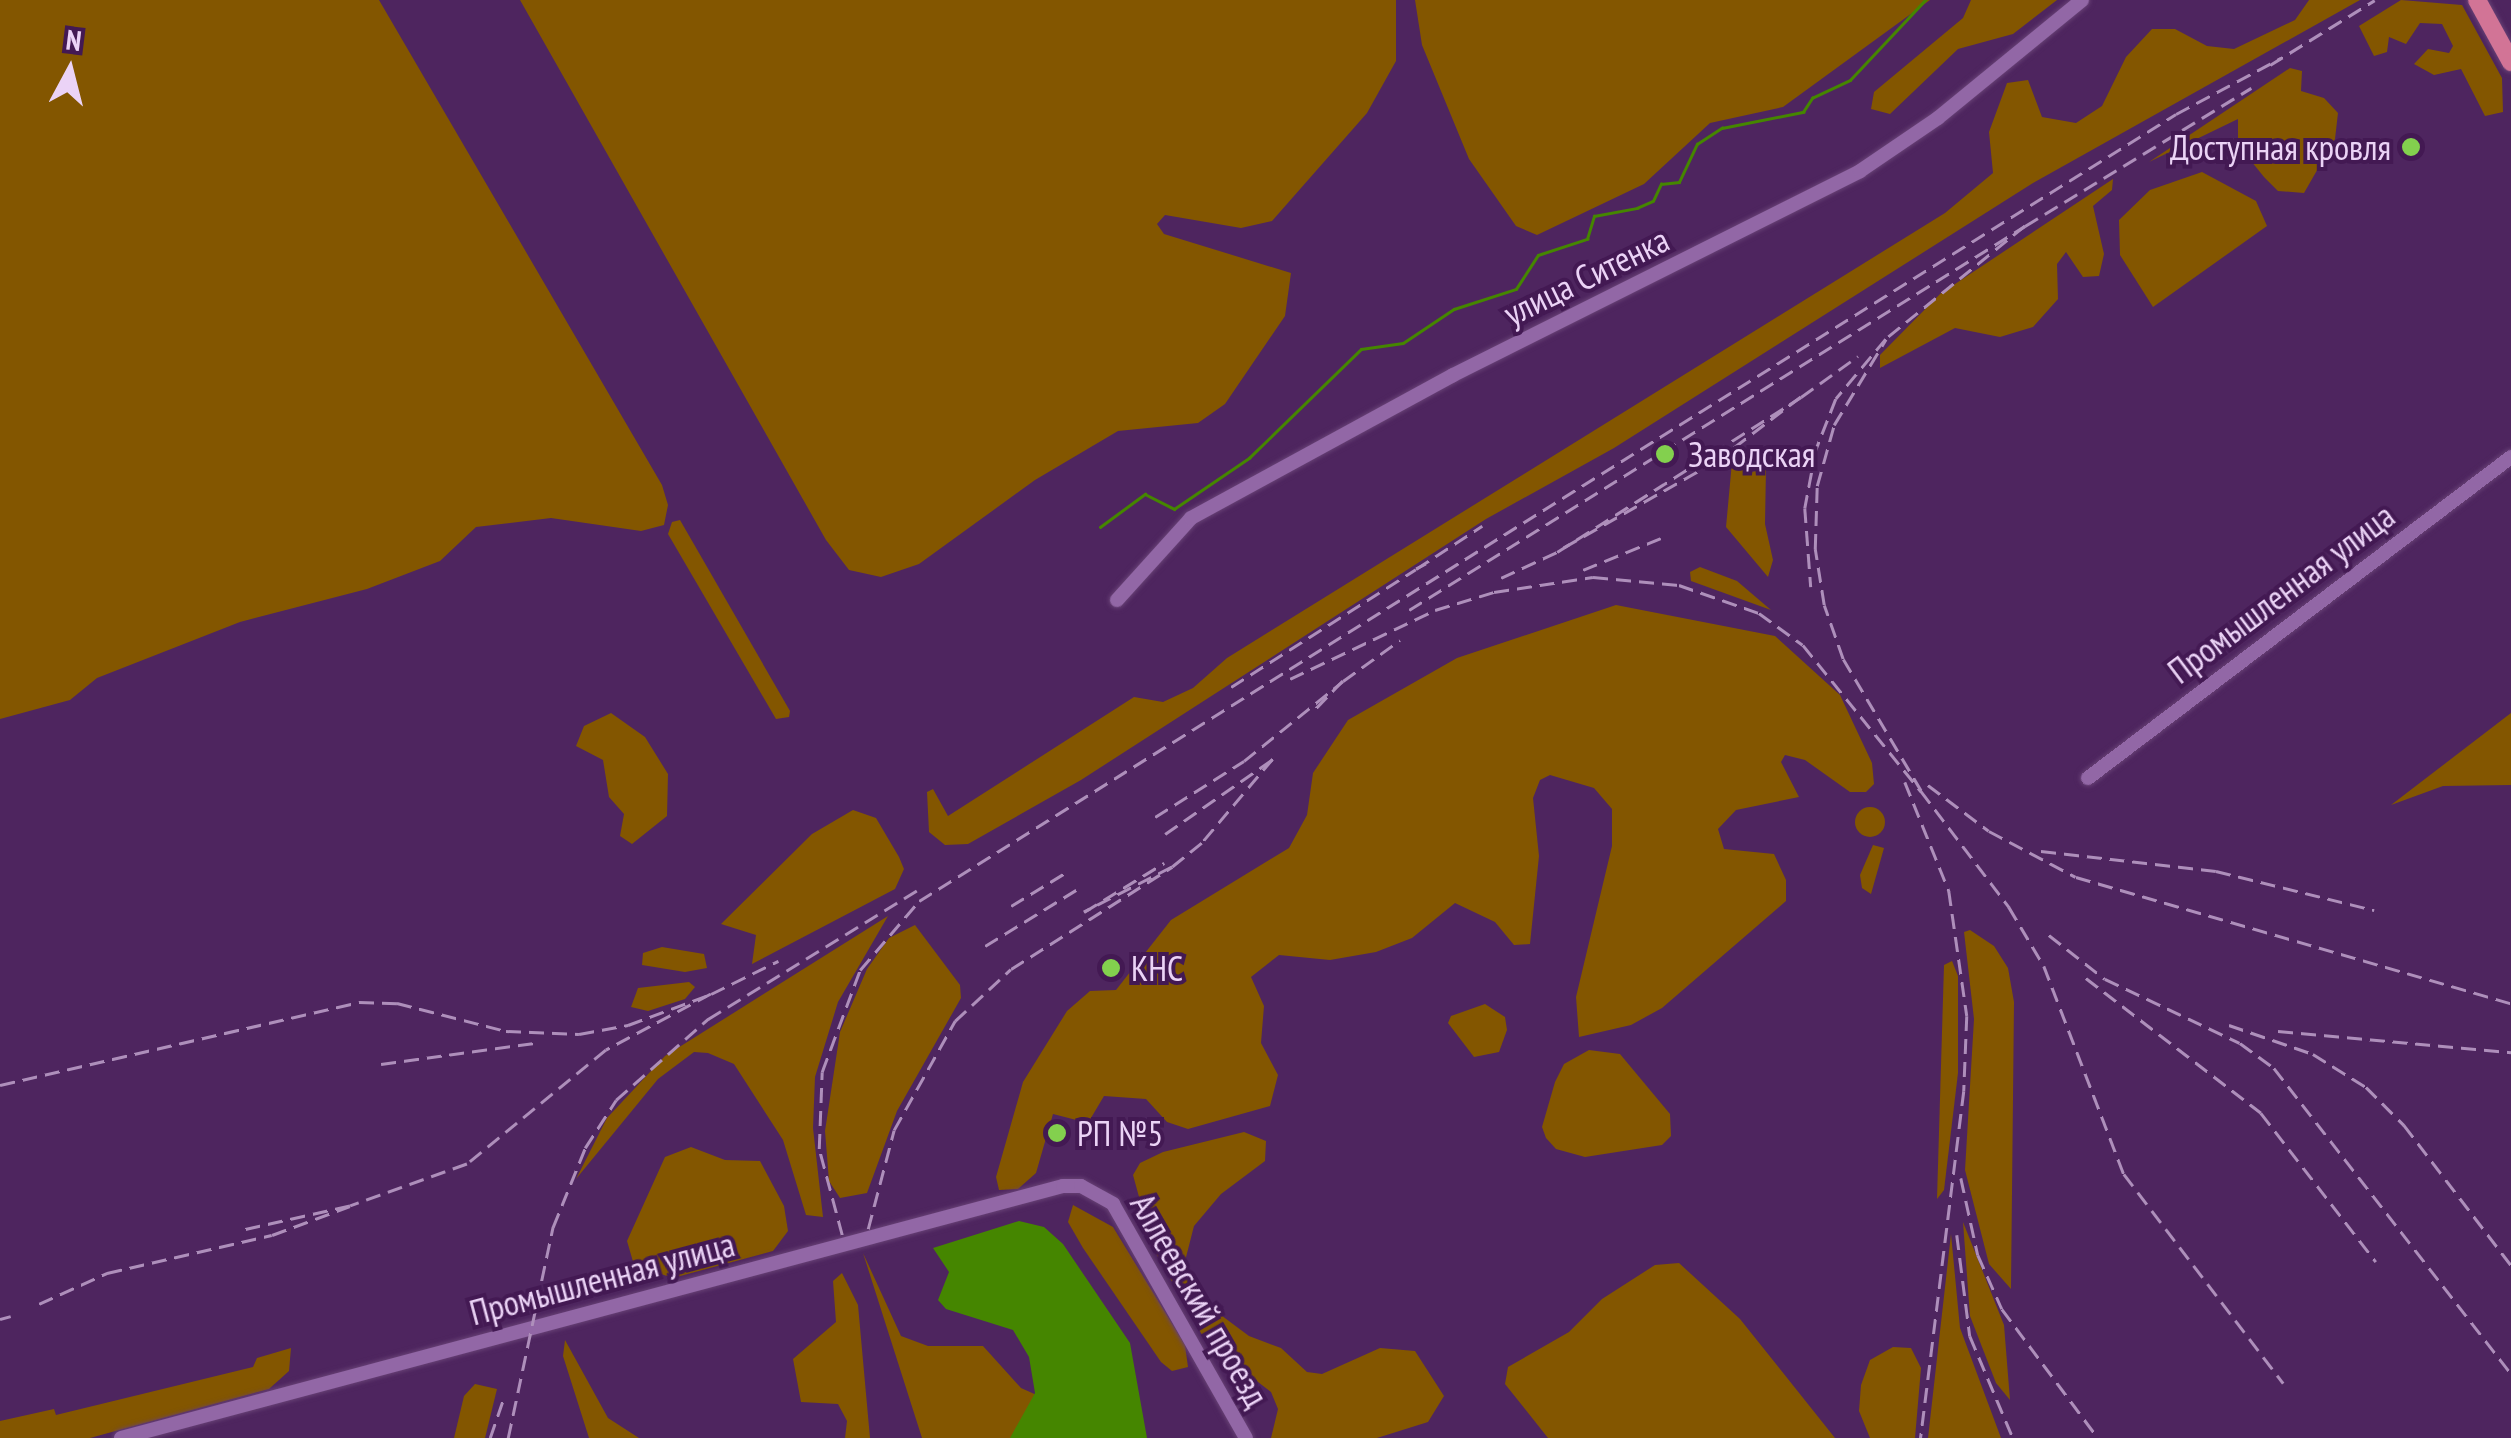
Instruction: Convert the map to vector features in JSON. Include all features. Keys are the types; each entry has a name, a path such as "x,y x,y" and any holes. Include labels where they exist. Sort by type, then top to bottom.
{"main road":[{"path":"2477,0 2511,62"}],"street":[{"name":"улица Ситенка","path":"1117,600 1191,518 1453,375 1860,171 1938,118 2082,0"},
{"name":"Промышленная улица","path":"2088,778 2511,456"},
{"name":"Промышленная улица","path":"121,1438 1062,1186 1100,1193"},
{"name":"Аллеевский проезд","path":"1100,1193 1113,1204 1246,1438"}],"shaded area":[{"path":"0,0 379,0 662,485 668,505 664,525 641,531 551,518 476,527 440,561 367,589 240,622 97,678 70,700 0,719"},
{"path":"520,0 1396,0 1396,61 1367,113 1272,221 1241,228 1165,215 1157,224 1164,234 1291,273 1285,316 1225,404 1198,423 1118,431 1035,480 919,564 881,577 849,570 826,540"},
{"path":"1415,0 1930,0 1783,107 1710,123 1644,184 1537,235 1516,226 1469,159 1422,45"},
{"path":"1971,0 2057,0 2013,34 1958,49 1890,114 1871,109 1874,92 1963,18"},
{"path":"2309,0 2360,0 2033,183 1614,448 1486,519 1081,780 968,844 945,845 929,832 927,792 933,789 948,816 1134,697 1163,702 1193,688 1227,658 1945,213 1993,173 1989,132 2007,83 2028,80 2042,117 2076,123 2102,106 2126,57 2152,29 2175,29 2207,46 2234,49 2295,20"},
{"path":"2401,0 2462,5 2502,78 2503,112 2485,116 2461,69 2434,75 2414,64 2428,49 2449,53 2453,46 2442,24 2420,23 2406,44 2389,37 2387,52 2374,56 2359,26"},
{"path":"2290,68 2302,71 2301,91 2324,98 2338,113 2335,139 2304,193 2278,191 2264,177 2238,145 2238,119 2149,162"},
{"path":"2202,172 2256,201 2267,226 2153,307 2120,255 2119,220 2150,190"},
{"path":"2113,179 2112,190 2093,206 2104,254 2099,276 2083,277 2066,252 2057,264 2058,299 2033,327 2000,337 1955,328 1880,368 1880,355 1940,294"},
{"path":"1732,462 1741,462 1747,473 1766,469 1765,524 1773,560 1768,577 1726,527"},
{"path":"680,520 790,711 789,717 776,719 668,534 672,522"},
{"path":"1700,567 1737,581 1771,610 1691,581 1690,572"},
{"path":"1616,605 1775,636 1840,695 1872,763 1874,784 1866,792 1850,792 1805,760 1785,755 1781,762 1799,797 1736,810 1718,829 1724,849 1774,854 1786,880 1786,901 1662,1008 1631,1025 1579,1037 1576,997 1612,846 1612,809 1594,788 1550,775 1540,780 1533,798 1539,856 1530,944 1514,945 1495,922 1455,903 1412,938 1376,952 1330,960 1279,955 1251,977 1264,1006 1261,1043 1278,1075 1270,1106 1188,1129 1167,1122 1146,1099 1104,1096 1088,1123 1053,1114 1036,1173 1018,1189 999,1190 996,1177 1023,1082 1067,1011 1090,991 1116,990 1171,920 1289,848 1307,815 1313,773 1348,720 1457,658"},
{"path":"611,713 645,737 668,774 667,816 632,844 620,836 624,814 609,797 603,760 576,746 584,726"},
{"path":"2511,713 2511,785 2443,786 2391,805"},
{"path":"1870,807 1881,811 1885,822 1881,833 1870,837 1859,833 1855,822 1859,811"},
{"path":"853,810 876,818 899,857 904,869 895,889 752,964 756,935 721,924 812,834"},
{"path":"1873,845 1884,848 1871,894 1862,888 1860,875"},
{"path":"888,916 838,1002 815,1077 813,1128 823,1217 806,1215 783,1140 734,1064 708,1053 694,1052 658,1079 576,1179 607,1118 665,1056"},
{"path":"915,925 960,985 961,998 897,1111 867,1193 840,1198 829,1181 825,1131 840,1032 867,969 889,938"},
{"path":"1970,930 1994,946 2008,968 2014,1002 2011,1289 1989,1264 1965,1170 1974,1019 1964,932"},
{"path":"662,947 704,954 707,968 685,972 642,965 643,953"},
{"path":"1952,961 1958,976 1958,1073 1944,1190 1937,1199 1944,965"},
{"path":"689,982 695,987 685,999 648,1011 631,1007 638,988"},
{"path":"1485,1004 1505,1017 1507,1030 1499,1052 1474,1057 1448,1023 1451,1016"},
{"path":"1589,1050 1620,1054 1670,1114 1671,1136 1662,1145 1585,1157 1556,1149 1546,1138 1542,1127 1555,1082 1564,1064"},
{"path":"1244,1132 1266,1141 1265,1161 1221,1194 1194,1226 1184,1265 1194,1295 1249,1336 1281,1348 1307,1372 1322,1374 1380,1348 1415,1351 1444,1396 1428,1422 1377,1438 1271,1438 1278,1409 1271,1392 1206,1342 1153,1248 1133,1175 1140,1163 1163,1152"},
{"path":"691,1147 725,1160 760,1161 784,1206 788,1231 773,1251 673,1278 634,1265 627,1241 665,1157"},
{"path":"1073,1205 1113,1227 1185,1345 1188,1367 1172,1371 1161,1362 1068,1222"},
{"path":"1019,1221 1044,1227 1063,1244 1130,1343 1147,1438 1010,1438 1035,1393 1029,1357 1013,1330 946,1309 938,1300 949,1272 933,1248"},
{"path":"1963,1222 2004,1325 2010,1400 1996,1383 1970,1316"},
{"path":"1951,1234 1960,1328 2001,1438 1928,1438"},
{"path":"863,1253 901,1336 928,1346 983,1346 1021,1388 1133,1438 922,1438"},
{"path":"1679,1263 1740,1319 1835,1438 1548,1438 1505,1384 1508,1367 1569,1332 1602,1299 1655,1265"},
{"path":"842,1273 858,1305 870,1438 845,1438 847,1421 838,1404 801,1402 793,1359 836,1322 833,1281"},
{"path":"565,1340 608,1418 639,1438 589,1438 563,1356"},
{"path":"1893,1347 1911,1348 1921,1368 1915,1438 1870,1438 1859,1411 1861,1385 1870,1360"},
{"path":"291,1348 289,1371 269,1389 90,1438 0,1438 0,1421 54,1409 56,1415 253,1367 257,1358"},
{"path":"475,1384 497,1389 485,1438 454,1438 464,1396"}],"waterway":[{"path":"1100,527 1145,494 1174,509 1249,458 1361,349 1403,343 1454,309 1516,289 1538,255 1587,239 1594,216 1637,208 1653,201 1661,184 1679,182 1697,144 1722,128 1803,112 1812,98 1850,80 1925,0"}],"railway":[{"path":"2270,65 2375,0"},
{"path":"842,1235 819,1149 822,1072 860,970 919,901 2176,114 2281,58"},
{"path":"2025,226 2251,88"},
{"path":"1409,610 2025,226 1886,339"},
{"path":"1290,679 1435,610 1494,592 1593,577 1679,585 1759,613 1803,645 1921,791 1843,659 1824,605 1815,549 1817,486 1834,425 1886,339 1836,399 1816,450 1805,508 1811,587"},
{"path":"1801,397 1858,356"},
{"path":"1501,578 1557,552 1801,397 1717,461 1557,552"},
{"path":"1426,564 1416,569 1482,526"},
{"path":"1583,570 1661,538"},
{"path":"1231,687 1416,569"},
{"path":"1343,681 1400,640"},
{"path":"1155,817 1244,761 1343,681 1312,713"},
{"path":"1165,834 1273,759 1202,843 1172,867"},
{"path":"1905,782 1949,891 1967,1016 1964,1091 1921,1438"},
{"path":"1928,785 1989,831 2076,877 2511,1003"},
{"path":"1921,791 2009,907 2044,966 2124,1174 2283,1383"},
{"path":"2041,851 2216,871 2374,910"},
{"path":"868,1229 894,1130 955,1021 1011,969 1172,867 1084,912 1164,863"},
{"path":"1011,906 1065,873"},
{"path":"508,1438 553,1227 585,1148 616,1100 708,1019 918,890"},
{"path":"985,946 1076,890"},
{"path":"2049,935 2105,979 2240,1043 2274,1068 2511,1373"},
{"path":"711,994 778,961"},
{"path":"2086,978 2261,1113 2376,1262"},
{"path":"0,1085 359,1002 397,1003 506,1031 579,1034 628,1025 711,994 606,1050 467,1164 350,1206"},
{"path":"2229,1025 2313,1054 2366,1087 2404,1125 2511,1265"},
{"path":"2278,1031 2511,1052"},
{"path":"381,1064 535,1043"},
{"path":"1961,1178 1978,1255 2002,1309 2098,1438"},
{"path":"39,1304 107,1273 272,1235 350,1206 239,1231"},
{"path":"1957,1235 1970,1336 2013,1438"},
{"path":"0,1319 11,1316"},
{"path":"490,1438 503,1400"}],"place":[{"name":"Доступная кровля","path":"2411,147"},
{"name":"Заводская","path":"1665,454"},
{"name":"КНС","path":"1111,968"},
{"name":"РП №5","path":"1057,1133"}]}
